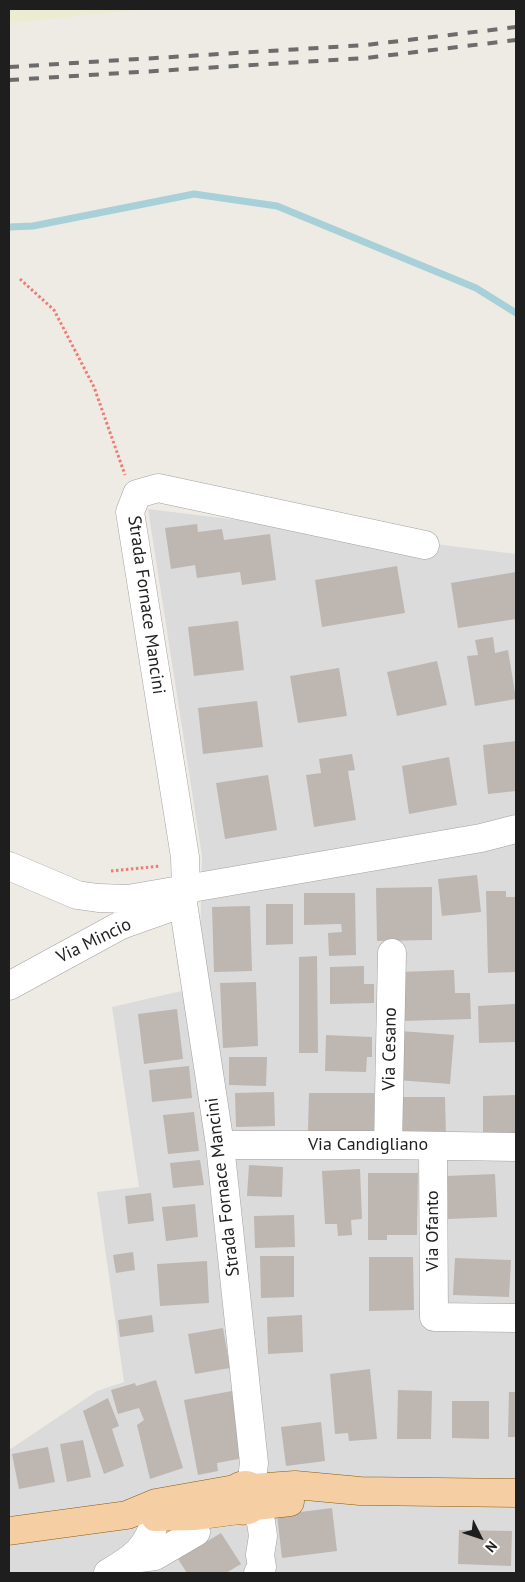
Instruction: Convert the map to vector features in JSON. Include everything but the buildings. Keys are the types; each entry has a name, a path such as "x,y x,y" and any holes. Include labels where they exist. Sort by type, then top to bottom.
{"main road":[{"path":"127,1514 156,1518 194,1516 294,1485 360,1491 516,1493"},
{"path":"9,1532 127,1514 156,1503 247,1500"}],"street":[{"name":"Strada Fornace Mancini","path":"247,1500 254,1463 220,1145 184,896 185,858 130,512 137,494 158,488 425,545"},
{"path":"9,866 77,895 98,898 184,896 391,852 481,838 516,830"},
{"name":"Via Mincio","path":"9,986 121,926 184,896"},
{"name":"Via Cesano","path":"388,1145 392,953"},
{"name":"Via Candigliano","path":"220,1145 516,1147"},
{"name":"Via Ofanto","path":"433,1146 434,1317 516,1318"},
{"path":"247,1500 246,1528 262,1567"},
{"path":"108,1573 132,1559 144,1545 152,1531 156,1518"},
{"path":"132,1559 155,1556 196,1532"}],"path":[{"path":"20,278 54,310 94,387 122,470 137,494"},
{"path":"107,872 161,866 185,858"}],"shaded area":[{"path":"148,509 516,554 516,1573 9,1573 9,1450 97,1391 124,1382 97,1192 139,1187 112,1007 199,987 202,856"}],"green space":[{"path":"9,9 146,9 9,23"}],"waterway":[{"path":"9,227 33,226 194,194 277,206 476,288 516,313"}],"railway":[{"path":"9,67 366,45 516,27"},
{"path":"9,80 366,58 516,40"}]}
